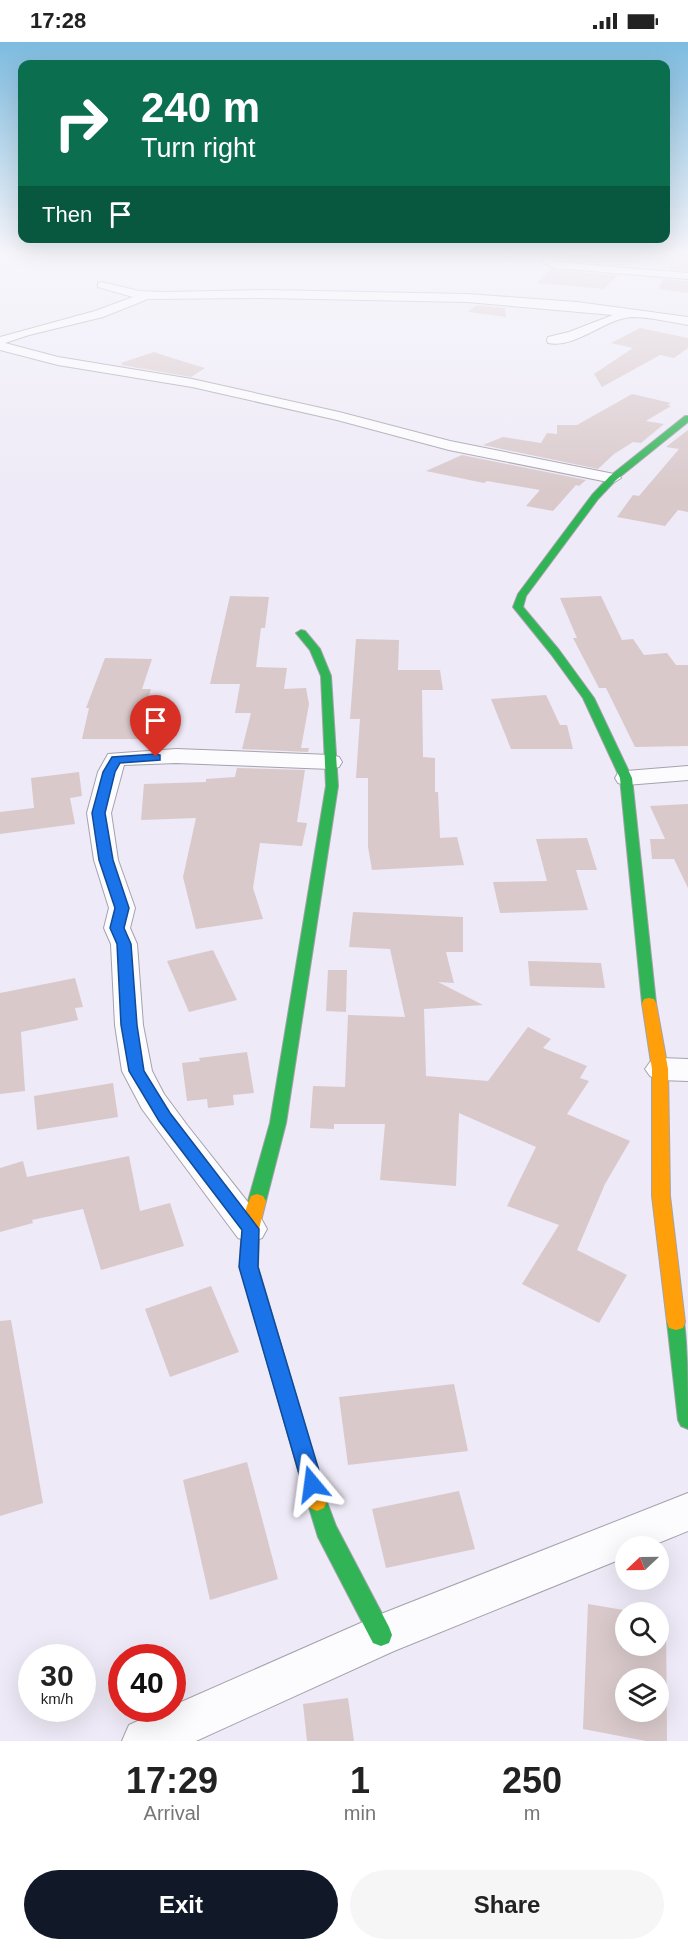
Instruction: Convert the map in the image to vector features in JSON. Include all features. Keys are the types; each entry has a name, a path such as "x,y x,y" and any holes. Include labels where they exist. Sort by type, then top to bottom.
{"street":[{"path":"0,341 24,332"},
{"path":"553,340 584,332"},
{"path":"0,346 58,362 212,387 339,416 449,445 613,478"},
{"path":"686,422 613,478 595,497 521,596 518,607 555,652 588,698 610,739 626,778 645,978 674,1069 661,1196 681,1319 688,1420"},
{"path":"301,633 315,649 326,676 332,786 278,1123 250,1229 249,1267 326,1530 381,1635"},
{"path":"250,1229 164,1117 136,1071 129,1025 124,944 117,928 122,908 106,860 99,813 109,772 116,759 176,756 331,762"},
{"path":"626,778 688,773"},
{"path":"145,1741 381,1635 688,1512"}],"building":[{"path":"632,332 661,332 688,338 688,348 674,358 660,355 602,387 594,374 633,348 611,343"},
{"path":"154,352 205,368 191,377 121,365 123,364 121,363"},
{"path":"632,394 671,403 667,405 671,406 646,421 664,424 641,443 633,442 614,454 598,469 483,445 503,437 541,443 547,433 557,434 557,425 577,425"},
{"path":"688,430 688,512 678,510 665,526 617,517 633,495 639,496 679,449 666,447"},
{"path":"462,455 586,480 579,486 576,485 553,511 526,506 540,490 487,481 484,483 426,471"},
{"path":"230,596 269,597 265,628 261,628 256,667 287,668 284,689 306,688 309,704 301,748 309,748 308,752 242,749 251,713 235,713 240,684 210,684"},
{"path":"601,596 622,640 633,639 644,655 667,653 676,665 688,665 688,746 635,747 606,688 599,688 573,638 577,638 560,598"},
{"path":"356,639 399,640 398,670 440,670 443,690 422,690 423,757 435,758 435,792 438,792 440,838 457,837 464,865 372,870 368,847 368,778 356,778 360,719 350,719"},
{"path":"105,658 152,659 142,689 151,689 143,717 152,717 149,739 82,739 89,708 86,708"},
{"path":"546,695 560,725 567,725 573,749 511,749 491,699"},
{"path":"237,768 305,770 297,822 307,823 302,846 260,843 253,888 263,919 196,929 183,877 196,818 141,820 144,784 206,782 206,779 235,777"},
{"path":"79,772 82,796 70,798 75,824 0,834 0,812 34,808 31,778"},
{"path":"688,804 688,888 674,859 652,859 650,839 665,839 650,806"},
{"path":"587,838 597,870 576,870 588,910 500,913 493,882 547,881 536,839"},
{"path":"353,912 463,917 463,952 446,952 454,983 438,982 483,1005 424,1009 426,1076 488,1081 528,1027 551,1039 543,1048 587,1066 580,1078 589,1081 567,1114 630,1141 605,1184 577,1250 627,1275 599,1323 522,1284 559,1225 507,1206 536,1147 459,1113 456,1186 380,1180 385,1124 334,1124 334,1129 310,1128 313,1086 345,1087 348,1015 405,1017 390,949 349,947"},
{"path":"213,950 237,1000 189,1012 167,961"},
{"path":"528,961 601,963 605,988 530,986"},
{"path":"328,970 347,970 346,1012 326,1011"},
{"path":"75,978 83,1007 75,1008 78,1020 21,1032 25,1091 0,1094 0,993"},
{"path":"247,1052 254,1093 233,1095 234,1105 208,1108 207,1099 187,1101 182,1063 200,1061 199,1058"},
{"path":"113,1083 118,1117 37,1130 34,1096"},
{"path":"129,1156 140,1211 170,1203 184,1246 101,1270 83,1209 32,1220 33,1223 0,1232 0,1168 23,1161 27,1177"},
{"path":"211,1286 239,1352 170,1377 145,1309"},
{"path":"11,1320 43,1503 0,1516 0,1321"},
{"path":"454,1384 468,1451 348,1465 339,1397"},
{"path":"247,1462 278,1579 210,1600 183,1480"},
{"path":"459,1491 475,1549 386,1568 372,1509"},
{"path":"588,1604 615,1609 615,1656 666,1656 666,1668 615,1668 615,1722 667,1722 667,1741 646,1741 583,1729"},
{"path":"348,1698 354,1741 307,1741 303,1704"}],"traffic: fast":[{"path":"649,1003 626,778 588,698 555,652 518,607 521,596 595,497 613,478 688,418"},
{"path":"257,1201 278,1123 332,786 326,676 315,649 301,633"},
{"path":"676,1322 688,1420"},
{"path":"317,1501 326,1530 381,1635"}],"traffic: slow":[{"path":"649,1003 660,1069 661,1196 676,1322"},
{"path":"257,1201 250,1229 249,1267 317,1501"}],"route":[{"path":"156,757 116,759 109,772 99,813 106,860 122,908 117,928 124,944 129,1025 136,1071 164,1117 250,1229 249,1267 312,1484"}]}
